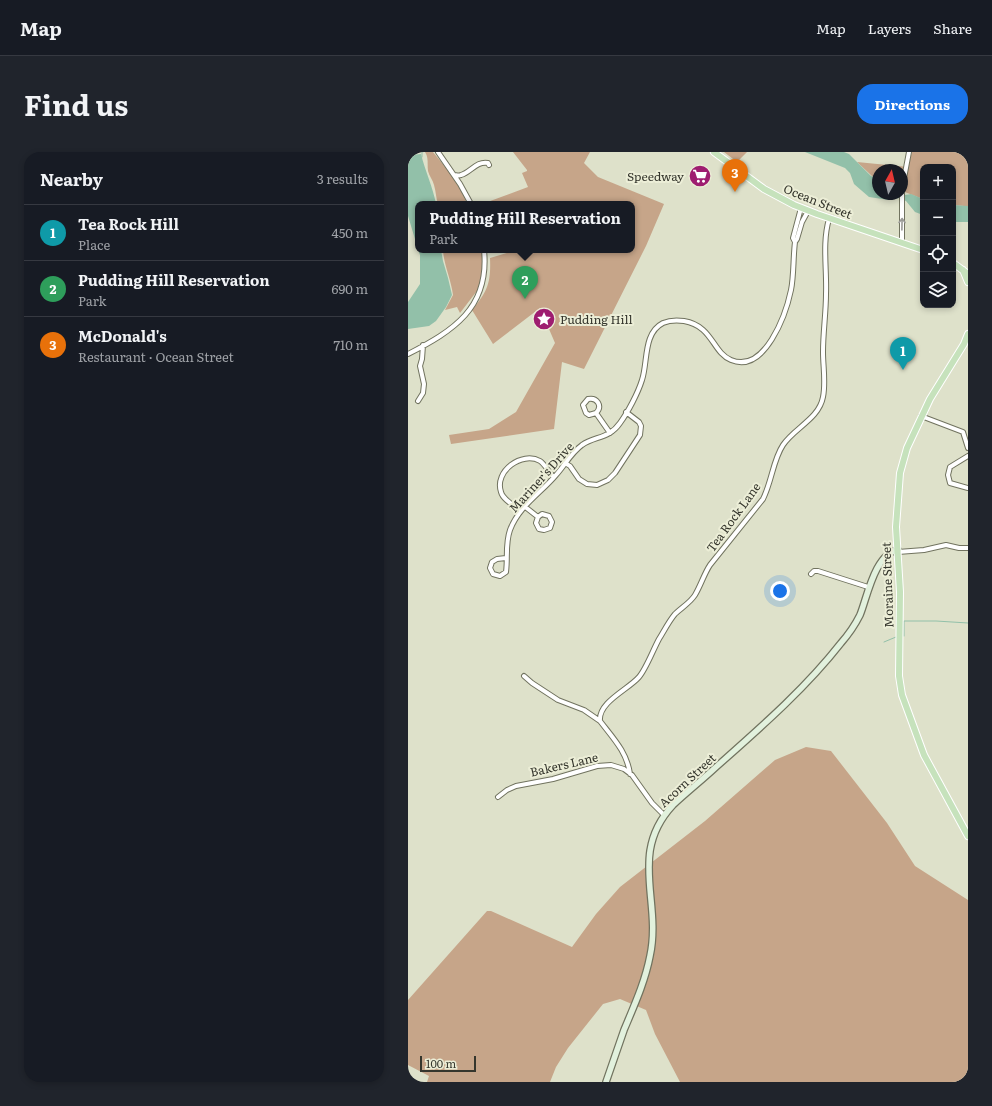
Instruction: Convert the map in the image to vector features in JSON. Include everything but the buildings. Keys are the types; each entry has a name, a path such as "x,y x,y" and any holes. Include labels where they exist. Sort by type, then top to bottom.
{"main road":[{"name":"Ocean Street","path":"714,152 770,192 801,208 829,219 920,249"},
{"path":"956,265 968,274"},
{"path":"962,269 968,282"},
{"name":"Moraine Street","path":"968,334 966,345 940,381 921,416 907,448 901,468 896,527 900,592 899,676 902,695 924,755 968,836"},
{"name":"Acorn Street","path":"606,1082 641,986 652,947 653,927 649,883 649,856 653,838 664,815 684,795 784,705 833,653 857,621 868,587 886,555 891,552 898,551"}],"street":[{"path":"438,152 460,184 469,201"},
{"path":"906,164 909,152"},
{"path":"454,175 461,175 484,162 488,163 489,165"},
{"path":"460,184 461,175"},
{"path":"902,200 902,243"},
{"path":"794,242 793,238 801,208"},
{"path":"794,242 797,239 802,222 808,211"},
{"name":"Tea Rock Lane","path":"600,721 600,715 614,697 634,683 642,674 650,656 672,618 692,599 698,590 706,570 762,498 768,488 780,450 784,444 810,419 822,402 824,394 823,352 826,291 825,240 829,219"},
{"name":"Mariner's Drive","path":"506,558 497,559 492,562 490,568 492,574 500,576 506,572 508,536 515,520 524,506 554,477 572,453 584,444 610,433 621,422 642,379 650,340 655,328 672,320 682,320 693,323 703,329 721,352 732,361 744,362 759,355 777,331 787,306 791,288 794,242"},
{"path":"408,354 448,331 466,314 480,291 484,276 484,253"},
{"path":"418,401 423,393 424,384 420,366 423,345"},
{"path":"592,398 597,400 599,403 599,411 596,413 589,415 586,412 583,405 588,399 592,398"},
{"path":"565,463 570,466 579,479 587,484 597,485 608,480 615,473 640,435 641,426 639,422 626,412"},
{"path":"596,413 610,433"},
{"path":"921,416 963,432 968,448"},
{"path":"968,456 950,466 948,475 950,483 968,488"},
{"path":"521,511 501,493 501,479 512,464 524,458 534,459 543,463 548,472 554,477"},
{"path":"524,506 538,517"},
{"path":"542,514 548,516 552,522 550,528 544,530 539,529 536,523 538,517 542,514"},
{"path":"898,551 924,550 946,545 959,548 968,548"},
{"path":"811,574 818,571 868,587"},
{"path":"524,676 558,700 584,710 600,721 622,748 629,765 630,774"},
{"name":"Bakers Lane","path":"498,797 507,790 516,786 553,779 602,765 619,766 630,774 652,803 664,815"}],"shaded area":[{"path":"425,152 433,152 457,183 466,201 437,201 433,183 428,171"},
{"path":"513,152 590,152 584,163 598,177 664,204 646,246 584,369 562,362 554,429 451,444 449,435 489,429 516,412 555,343 540,308 493,344 472,310 485,292 490,274 490,258 507,253 635,253 635,201 490,201 528,187 522,173 527,170"},
{"path":"724,152 747,152 737,162"},
{"path":"805,152 844,152 849,154 872,176 872,197 869,197 854,184 850,173 845,168"},
{"path":"912,152 968,152 968,206 956,205 956,164 920,164 920,198 908,193 908,167"},
{"path":"421,154 435,201 415,201 415,239 408,216 408,158 411,155"},
{"path":"857,162 877,164 872,164 872,176"},
{"path":"908,194 911,194 920,198 920,214 915,212 906,201 903,200 908,200"},
{"path":"956,205 968,206 968,222 956,222"},
{"path":"419,253 442,253 452,295 436,321 429,326 408,329 408,302 420,284"},
{"path":"444,253 483,253 483,273 480,287 460,313 457,307 445,310 453,295"},
{"path":"806,747 831,751 887,823 915,866 968,900 968,1082 680,1082 655,1034 646,1010 620,999 603,1004 568,1048 556,1067 550,1082 427,1082 429,1076 408,1065 408,1000 487,911 491,911 572,947 596,914 620,887 705,821 775,760"}],"waterway":[{"path":"422,152 422,157"},
{"path":"904,636 904,621 968,623"},
{"path":"884,642 896,637"}],"place":[{"name":"Speedway","path":"700,176"},
{"name":"McDonald's","path":"735,192"},
{"name":"Pudding Hill Reservation","path":"525,299"},
{"name":"Pudding Hill","path":"544,319"},
{"name":"Tea Rock Hill","path":"903,370"}]}
